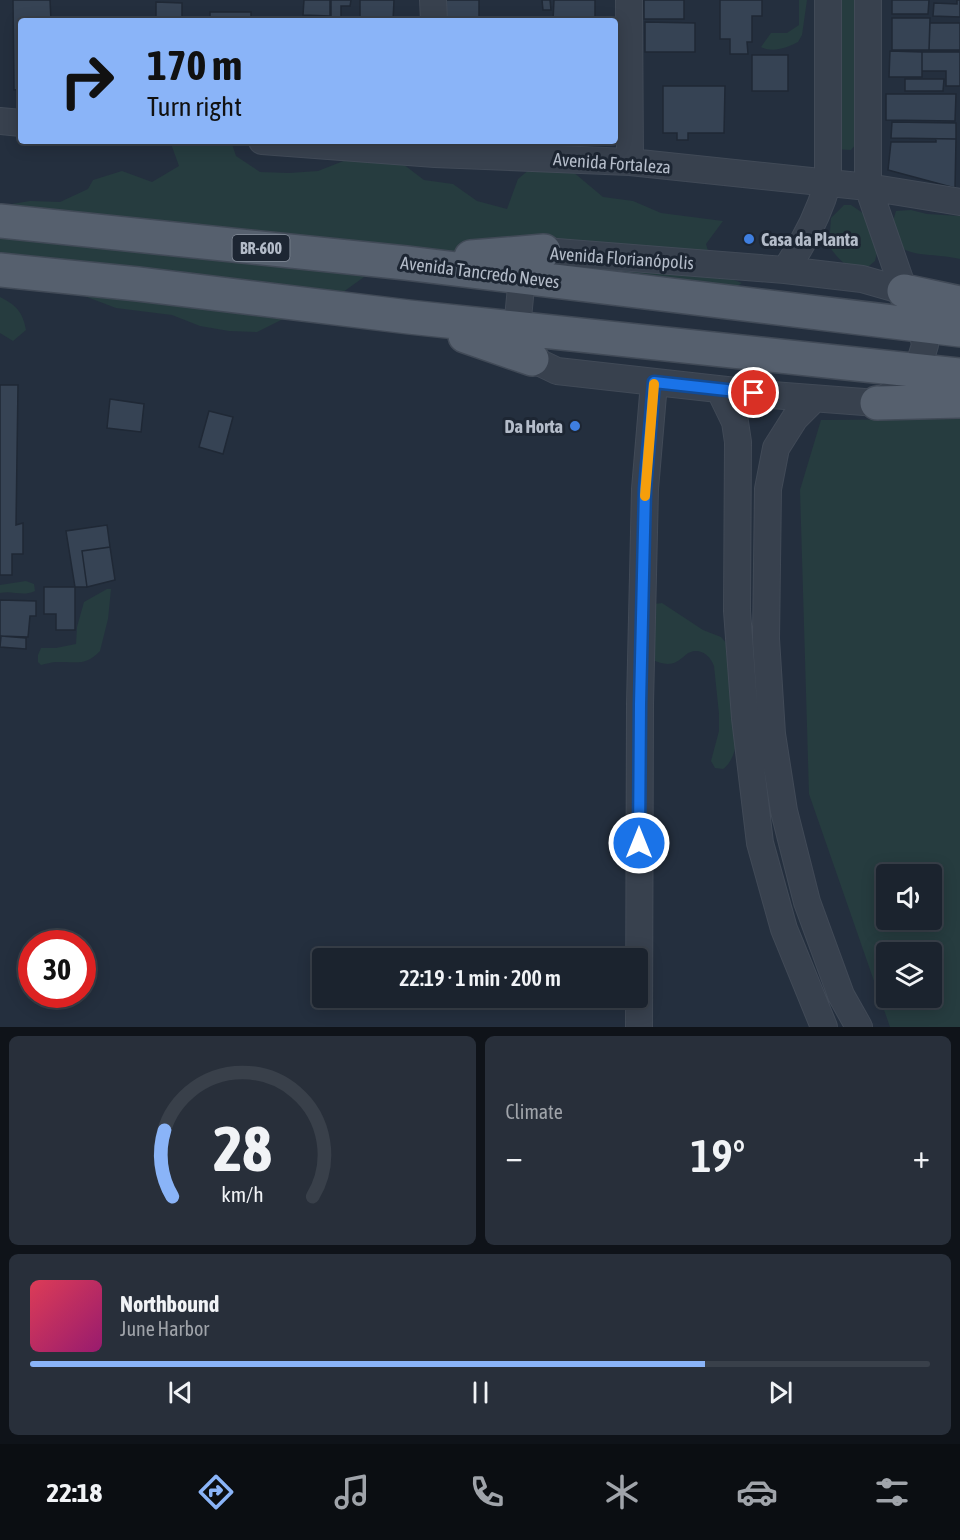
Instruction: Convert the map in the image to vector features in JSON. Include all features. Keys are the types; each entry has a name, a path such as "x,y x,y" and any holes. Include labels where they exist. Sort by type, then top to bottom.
{"main road":[{"name":"Avenida Tancredo Neves","path":"0,221 406,263 960,330"},
{"path":"406,263 544,251"},
{"path":"0,270 138,284 409,317 960,375"},
{"path":"904,291 960,303"},
{"path":"409,317 532,359"},
{"path":"877,403 960,401"}],"street":[{"path":"434,0 434,18"},
{"path":"629,0 630,162"},
{"path":"785,270 799,251 822,202 828,182 828,0"},
{"path":"522,277 517,328 532,359 557,371 814,399 877,403 900,389 917,371 925,345 921,325 904,291 868,187 868,0"},
{"path":"0,121 18,123"},
{"name":"Avenida Fortaleza","path":"336,144 435,148 630,162 828,182 960,202"},
{"name":"Avenida Florianópolis","path":"522,277 544,251 785,270 862,279 904,291"},
{"path":"639,1027 640,704 645,489 654,382"},
{"path":"718,389 735,422 738,442 736,611 745,718 760,843 784,928 824,1027"},
{"path":"814,399 795,418 776,448 768,489 766,639 772,734 784,811 807,902 841,995 859,1027"}],"green space":[{"path":"799,0 807,0 802,35 798,42 775,50 761,47 771,33 787,33 799,25"},
{"path":"835,0 858,0 856,144 851,150 836,149"},
{"path":"171,144 232,144 236,156 260,172 289,173 318,171 346,160 365,144 463,144 395,158 424,180 453,184 477,201 507,209 518,179 537,163 566,166 603,197 633,201 661,213 723,221 706,244 715,273 742,283 716,298 689,284 660,276 629,281 393,273 364,277 339,295 309,306 257,332 229,331 200,326 172,315 116,308 50,283 0,280 0,206 30,201 60,202 88,189 93,180 122,171 152,182 179,166"},
{"path":"844,205 851,205 870,218 879,245 875,261 863,271 843,263 829,246 831,218"},
{"path":"911,210 927,214 960,216 960,259 910,252 900,247 894,239 896,211"},
{"path":"0,297 18,310 25,324 26,330 13,341 0,333"},
{"path":"960,419 960,1027 890,1027 883,1008 942,1008 942,942 876,942 876,987 809,794 800,490 821,420"},
{"path":"26,581 34,584 35,591 0,593 0,585"},
{"path":"111,589 108,619 100,651 85,661 41,665 38,662 38,655 41,648 76,644 77,627 84,602"},
{"path":"662,603 703,630 721,637 728,645 738,730 736,746 731,759 723,769 715,768 711,761 719,731 712,662 707,655 697,651 692,651 670,664 653,660 654,604"}],"building":[{"path":"13,0 50,0 51,18 18,18 18,89 14,90"},
{"path":"304,0 330,0 330,16 303,15"},
{"path":"331,0 351,0 350,6 341,6 341,18 331,18"},
{"path":"360,0 394,0 393,18 360,18"},
{"path":"446,0 479,0 479,18 446,18"},
{"path":"542,0 550,0 551,10 543,10"},
{"path":"554,0 595,0 595,18 553,18"},
{"path":"644,0 684,0 684,19 644,19"},
{"path":"720,0 762,0 762,16 752,16 752,42 747,42 748,54 730,54 730,39 720,39"},
{"path":"892,0 929,0 928,14 892,14"},
{"path":"957,0 960,0 960,17 933,16 934,3 957,4"},
{"path":"156,2 182,3 182,18 156,18"},
{"path":"210,12 251,12 251,18 210,18"},
{"path":"892,18 930,18 929,50 892,50"},
{"path":"645,22 695,23 695,52 645,52"},
{"path":"930,23 960,23 960,50 929,50"},
{"path":"890,51 922,52 922,77 889,77"},
{"path":"922,52 960,52 960,86 946,86 946,71 922,71"},
{"path":"752,55 788,55 788,91 752,91"},
{"path":"905,79 944,79 943,91 905,91"},
{"path":"663,86 725,86 724,133 688,133 688,140 677,140 677,133 663,133"},
{"path":"886,94 956,94 955,121 886,120"},
{"path":"892,122 956,123 956,139 891,138"},
{"path":"936,139 956,139 955,188 888,170 891,142 936,142"},
{"path":"0,385 18,385 16,525 23,523 23,554 12,554 12,575 0,575"},
{"path":"110,399 144,404 141,432 107,428"},
{"path":"209,411 233,417 223,454 199,447"},
{"path":"107,525 110,547 82,551 87,587 75,587 66,531"},
{"path":"110,547 115,580 87,587 82,551"},
{"path":"44,587 75,587 75,630 56,630 56,614 44,614"},
{"path":"0,600 36,601 36,616 30,616 28,637 0,636"},
{"path":"1,636 26,638 26,649 0,647"}],"slow traffic":[{"path":"645,496 654,384"}],"place":[{"name":"Casa da Planta","path":"749,239"},
{"name":"Da Horta","path":"575,426"}],"route":[{"path":"639,843 645,489 654,382 754,393"}]}
